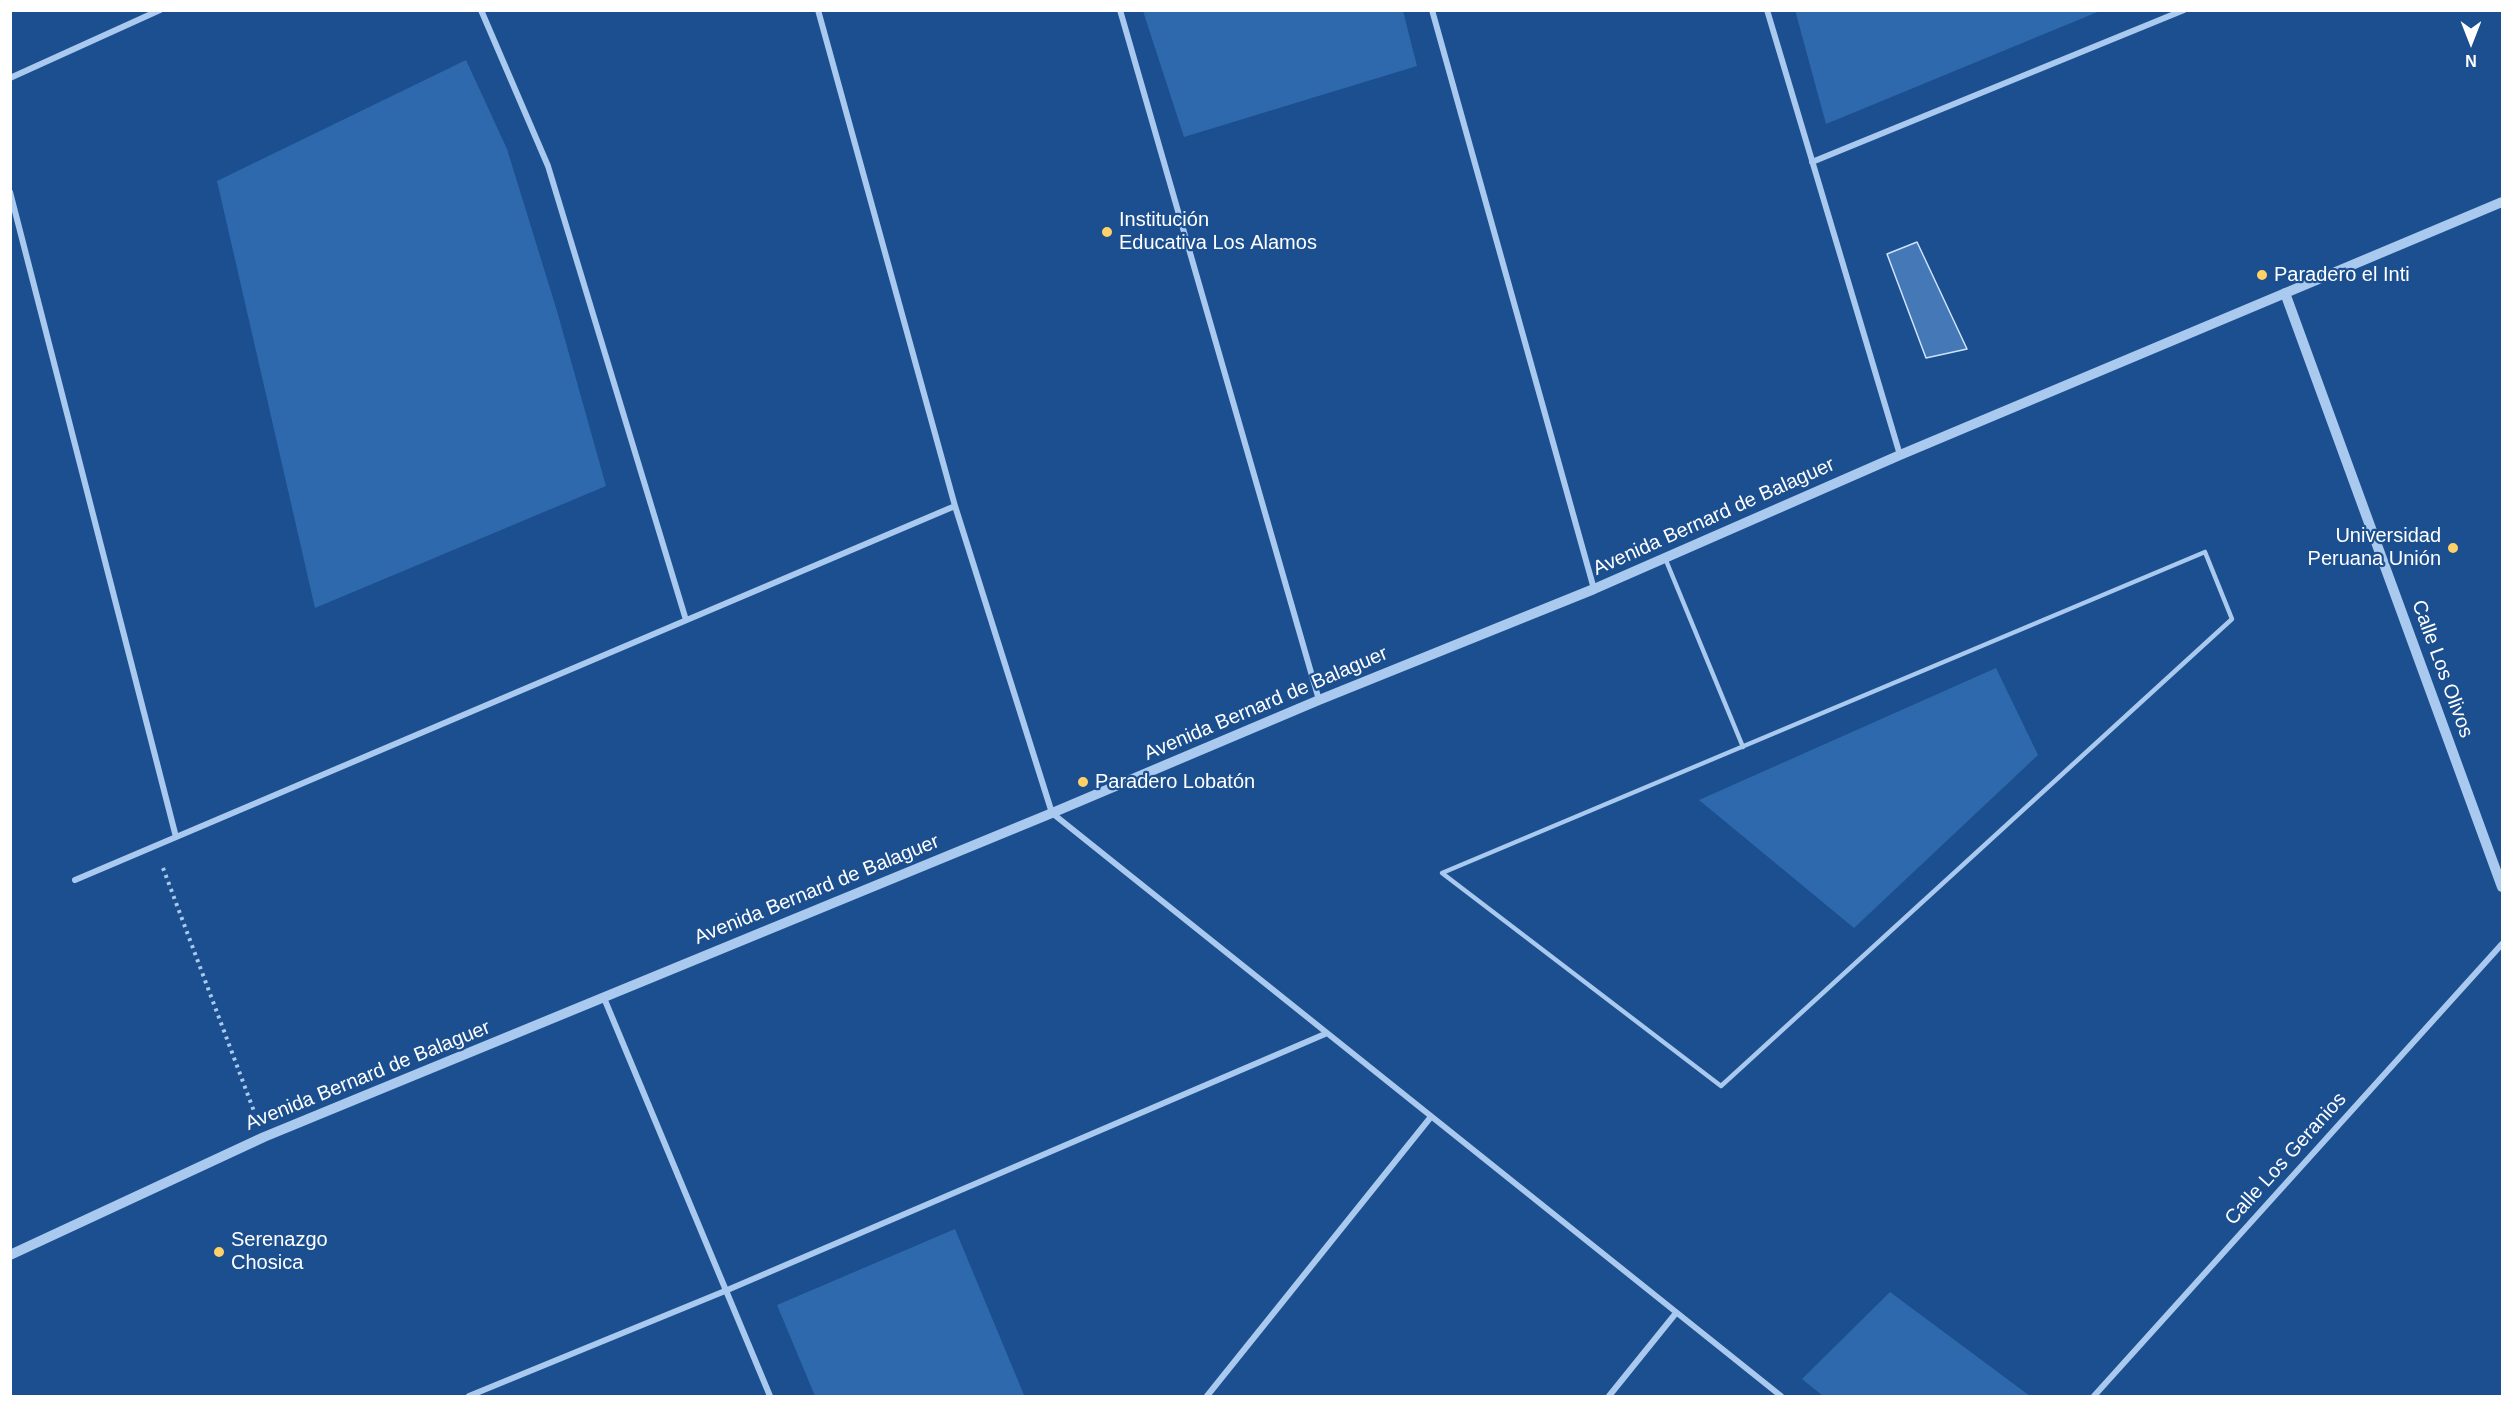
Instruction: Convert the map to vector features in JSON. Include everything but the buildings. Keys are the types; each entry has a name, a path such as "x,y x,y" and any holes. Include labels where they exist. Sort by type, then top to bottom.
{"street":[{"path":"10,78 160,10"},
{"path":"481,10 548,166 686,620"},
{"path":"818,10 955,506 1052,813 1430,1118 1781,1396"},
{"path":"1120,10 1319,700"},
{"path":"1432,10 1594,589"},
{"path":"1767,10 1900,455"},
{"path":"1812,162 2184,10"},
{"path":"10,192 176,837"},
{"name":"Avenida Bernard de Balaguer","path":"10,1255 264,1137 1052,813 1319,700 1594,589 1900,455 2502,202"},
{"name":"Calle Los Olivos","path":"2285,293 2502,887"},
{"path":"75,880 955,506"},
{"name":"Calle Los Geranios","path":"2094,1396 2502,944"},
{"path":"604,998 770,1396"},
{"path":"469,1396 725,1291 1325,1034"},
{"path":"1207,1396 1430,1118"},
{"path":"1609,1396 1676,1313"}],"lane":[{"path":"2205,552 2232,619 1721,1086 1442,873 1743,747 2205,552"},
{"path":"1665,558 1743,747"}],"path":[{"path":"155,846 264,1137"}],"shaded area":[{"path":"1795,10 2100,10 2100,11 1826,124"},
{"path":"1143,11 1403,11 1417,66 1184,137"},
{"path":"466,60 507,149 557,311 606,486 315,608 217,181"},
{"path":"1996,668 2038,755 1854,928 1699,800"},
{"path":"955,1229 1024,1395 815,1396 777,1305"},
{"path":"1890,1292 2030,1396 1823,1396 1802,1379"}],"place":[{"name":"Institución Educativa Los Alamos","path":"1107,232"},
{"name":"Paradero el Inti","path":"2262,275"},
{"name":"Universidad Peruana Unión","path":"2453,548"},
{"name":"Paradero Lobatón","path":"1083,782"},
{"name":"Serenazgo Chosica","path":"219,1252"}]}
